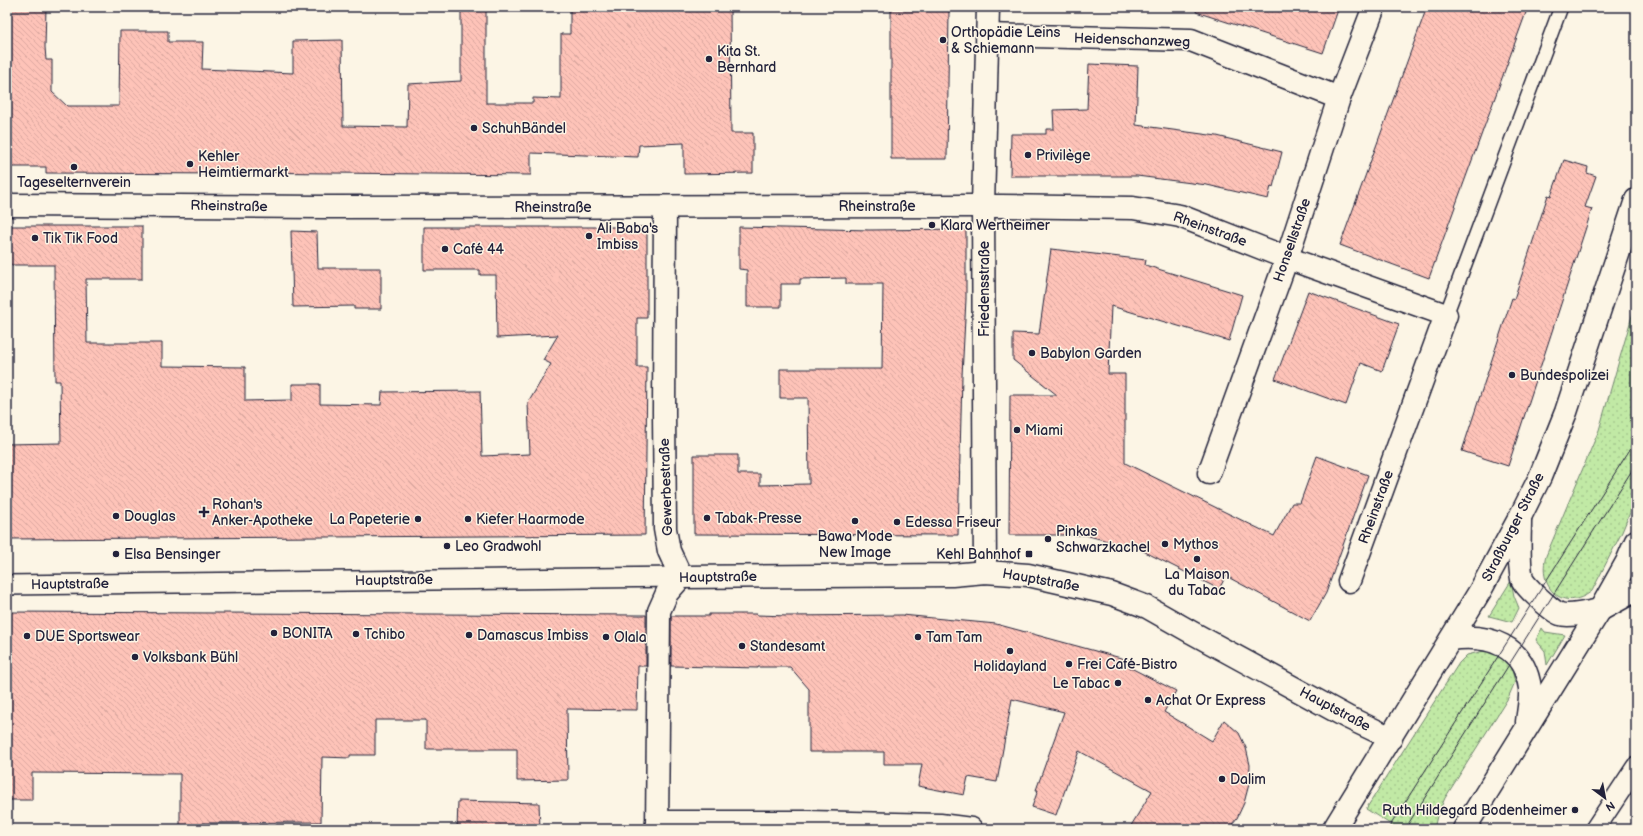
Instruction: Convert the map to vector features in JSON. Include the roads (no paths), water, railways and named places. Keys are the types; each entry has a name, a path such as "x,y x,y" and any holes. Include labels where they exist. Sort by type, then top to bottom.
{"street":[{"name":"Friedensstraße","path":"986,572 984,206 988,7"},
{"name":"Honsellstraße","path":"1209,473 1287,258 1339,98 1374,7"},
{"name":"Heidenschanzweg","path":"987,35 1192,40 1339,98"},
{"name":"Straßburger Straße","path":"1334,829 1480,591 1540,477 1566,412 1636,200"},
{"name":"Rheinstraße","path":"7,205 318,207 984,206 1133,208 1180,216 1287,258 1446,314 1349,580"},
{"name":"Gewerbestraße","path":"665,207 665,529 669,551 681,577"},
{"path":"1520,517 1519,552 1523,581 1536,596 1560,614 1582,614 1600,610 1636,590"},
{"path":"1464,829 1600,610 1627,562 1636,541"},
{"name":"Hauptstraße","path":"7,585 952,575 986,572 1028,575 1112,594 1147,607 1347,717 1390,738"},
{"path":"681,577 666,593 658,612 657,826 808,822 940,825 971,829"},
{"path":"1451,639 1469,637 1488,640 1505,646 1516,655 1523,665 1530,689 1527,728"},
{"path":"1596,829 1636,767"}],"lane":[{"path":"1446,314 1561,7"}],"tram line":[{"path":"1388,829 1636,440"},
{"path":"1405,829 1636,464"}],"place":[{"name":"Orthopädie Leins & Schiemann","path":"943,40"},
{"name":"Kita St. Bernhard","path":"709,59"},
{"name":"SchuhBändel","path":"474,128"},
{"name":"Privilège","path":"1028,155"},
{"name":"Kehler Heimtiermarkt","path":"190,164"},
{"name":"Tageselternverein","path":"74,167"},
{"name":"Klara Wertheimer","path":"932,225"},
{"name":"Ali Baba's Imbiss","path":"589,236"},
{"name":"Tik Tik Food","path":"35,238"},
{"name":"Café 44","path":"445,249"},
{"name":"Babylon Garden","path":"1032,353"},
{"name":"Bundespolizei","path":"1512,375"},
{"name":"Miami","path":"1017,430"},
{"name":"Rohan's Anker-Apotheke","path":"204,512"},
{"name":"Douglas","path":"116,516"},
{"name":"Tabak-Presse","path":"707,518"},
{"name":"La Papeterie","path":"418,519"},
{"name":"Kiefer Haarmode","path":"468,519"},
{"name":"Bawa Mode New Image","path":"855,521"},
{"name":"Edessa Friseur","path":"897,522"},
{"name":"Pinkas Schwarzkachel","path":"1048,539"},
{"name":"Mythos","path":"1165,544"},
{"name":"Leo Gradwohl","path":"447,546"},
{"name":"Elsa Bensinger","path":"116,554"},
{"name":"Kehl Bahnhof","path":"1029,554"},
{"name":"La Maison du Tabac","path":"1197,559"},
{"name":"BONITA","path":"274,633"},
{"name":"Tchibo","path":"356,634"},
{"name":"Damascus Imbiss","path":"469,635"},
{"name":"DUE Sportswear","path":"27,636"},
{"name":"Olala","path":"606,637"},
{"name":"Tam Tam","path":"918,637"},
{"name":"Standesamt","path":"742,646"},
{"name":"Holidayland","path":"1010,651"},
{"name":"Volksbank Bühl","path":"135,657"},
{"name":"Frei Café-Bistro","path":"1069,664"},
{"name":"Le Tabac","path":"1118,683"},
{"name":"Achat Or Express","path":"1148,700"},
{"name":"Dalim","path":"1222,779"},
{"name":"Ruth Hildegard Bodenheimer","path":"1575,810"}]}
